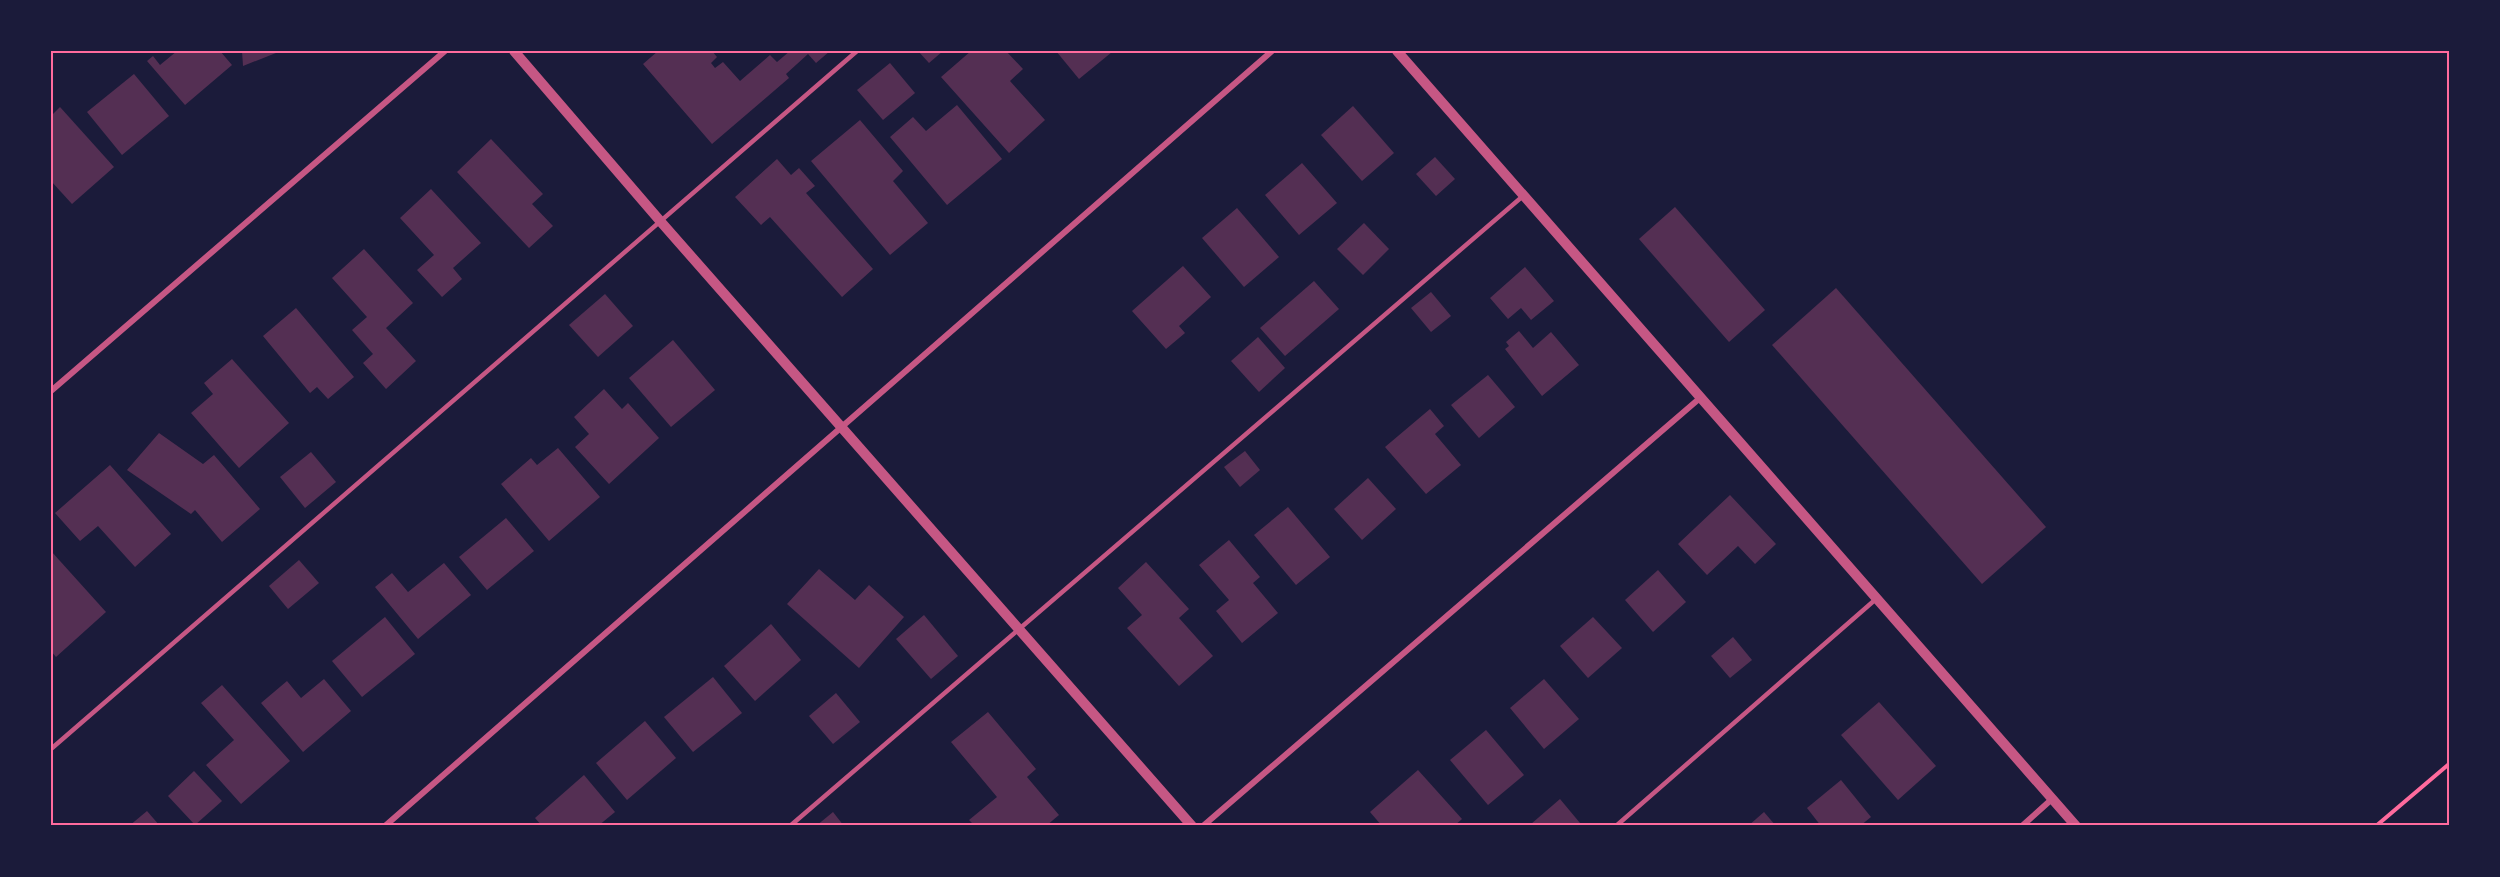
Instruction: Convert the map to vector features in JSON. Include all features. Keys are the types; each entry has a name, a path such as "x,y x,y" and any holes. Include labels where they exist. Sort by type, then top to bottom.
{"street":[{"path":"51,391 446,51"},
{"path":"514,51 661,222 1192,826"},
{"path":"385,826 1272,51"},
{"path":"1397,51 2076,826"},
{"path":"1203,826 1700,398"},
{"path":"2022,826 2052,799"}],"lane":[{"path":"51,749 857,51"},
{"path":"790,826 1523,195"},
{"path":"1616,826 1877,598"}],"path":[{"path":"2376,826 2449,764"}],"building":[{"path":"177,51 220,51 232,65 185,105 147,61 153,56 160,65"},
{"path":"242,51 281,51 243,66"},
{"path":"658,51 712,51 717,57 711,63 715,68 723,62 740,81 770,55 777,62 790,51 830,51 816,63 808,54 786,74 789,78 712,144 643,64"},
{"path":"918,51 943,51 929,63"},
{"path":"971,51 1006,51 1023,69 1010,81 1045,120 1009,153 941,77"},
{"path":"1056,51 1111,51 1112,52 1079,79"},
{"path":"890,63 915,93 883,120 857,90"},
{"path":"134,74 169,116 122,155 87,112"},
{"path":"957,105 1002,159 947,205 890,137 913,117 926,131"},
{"path":"1353,106 1394,153 1362,181 1321,135"},
{"path":"60,107 114,167 72,204 51,181 51,116"},
{"path":"860,120 903,171 893,181 928,223 890,255 811,161"},
{"path":"491,139 543,194 532,204 553,226 529,248 457,172"},
{"path":"1435,157 1455,179 1436,196 1416,174"},
{"path":"777,159 791,175 799,168 815,186 806,193 873,269 842,297 770,217 761,225 735,197"},
{"path":"1302,163 1337,203 1299,235 1265,195"},
{"path":"431,189 481,243 453,268 462,279 442,297 417,270 434,255 400,218"},
{"path":"1675,207 1765,310 1729,342 1639,239"},
{"path":"1237,208 1279,257 1244,287 1202,238"},
{"path":"1364,223 1389,249 1363,275 1337,249"},
{"path":"364,249 413,303 386,328 416,361 386,389 363,363 373,354 352,330 367,317 332,278"},
{"path":"1183,266 1211,297 1179,326 1185,333 1166,349 1132,311"},
{"path":"1525,267 1554,301 1531,320 1521,308 1508,319 1490,298"},
{"path":"1314,281 1339,309 1285,356 1260,328"},
{"path":"1836,288 2046,527 1982,584 1772,345"},
{"path":"1431,292 1451,316 1431,332 1411,308"},
{"path":"605,294 633,326 598,357 569,325"},
{"path":"296,308 354,377 328,399 317,387 310,393 263,336"},
{"path":"1519,331 1533,348 1551,332 1579,365 1542,396 1505,349 1509,346 1506,342"},
{"path":"1258,337 1285,368 1259,392 1231,361"},
{"path":"673,340 715,390 671,427 629,378"},
{"path":"232,359 289,423 239,468 191,413 213,394 204,383"},
{"path":"1488,375 1515,407 1479,438 1451,405"},
{"path":"604,389 622,409 628,403 659,438 609,484 575,447 589,434 574,417"},
{"path":"1430,409 1444,426 1435,434 1461,465 1426,494 1385,447"},
{"path":"159,433 203,464 214,455 260,509 222,542 195,510 191,514 127,470"},
{"path":"558,448 600,497 549,541 501,484 531,458 537,465"},
{"path":"1245,451 1260,470 1240,487 1224,467"},
{"path":"311,452 336,482 305,508 280,477"},
{"path":"110,465 171,534 135,567 98,526 80,541 55,513"},
{"path":"1368,478 1396,509 1362,540 1334,509"},
{"path":"1730,495 1776,544 1755,564 1738,546 1707,575 1678,544"},
{"path":"1288,507 1330,557 1296,585 1254,535"},
{"path":"506,518 534,551 487,590 459,557"},
{"path":"1229,540 1260,577 1253,583 1278,613 1242,643 1216,611 1229,600 1199,565"},
{"path":"51,551 106,612 56,657 51,651"},
{"path":"299,560 319,583 288,609 269,586"},
{"path":"1146,562 1189,609 1179,618 1213,656 1179,686 1127,628 1142,615 1118,588"},
{"path":"444,563 471,595 418,639 375,587 392,573 408,592"},
{"path":"819,569 855,600 869,585 904,617 859,668 787,604"},
{"path":"1658,570 1686,602 1653,632 1625,600"},
{"path":"924,615 958,656 931,679 896,639"},
{"path":"385,617 415,654 362,697 332,661"},
{"path":"1593,617 1622,648 1588,678 1560,646"},
{"path":"771,624 801,660 755,701 724,666"},
{"path":"1733,637 1752,660 1730,678 1711,656"},
{"path":"713,677 742,713 693,752 664,717"},
{"path":"324,679 351,711 303,752 261,703 287,681 301,698"},
{"path":"1544,679 1579,719 1544,749 1510,708"},
{"path":"222,685 290,761 241,804 206,765 234,740 201,703"},
{"path":"836,693 860,722 833,744 809,716"},
{"path":"1879,702 1936,766 1898,800 1841,735"},
{"path":"988,712 1036,769 1027,777 1059,815 1046,826 975,826 969,820 997,797 951,742"},
{"path":"645,721 676,758 627,800 596,763"},
{"path":"1486,730 1524,775 1488,805 1450,760"},
{"path":"1418,770 1462,819 1454,826 1382,826 1370,812"},
{"path":"194,771 222,801 195,825 168,796"},
{"path":"584,775 615,812 598,826 542,826 535,818"},
{"path":"1841,780 1871,817 1860,826 1821,826 1807,808"},
{"path":"1560,799 1580,823 1577,826 1533,826 1531,824"},
{"path":"147,811 160,826 129,826"},
{"path":"833,812 844,826 816,826"},
{"path":"1764,812 1776,826 1748,826"}]}
